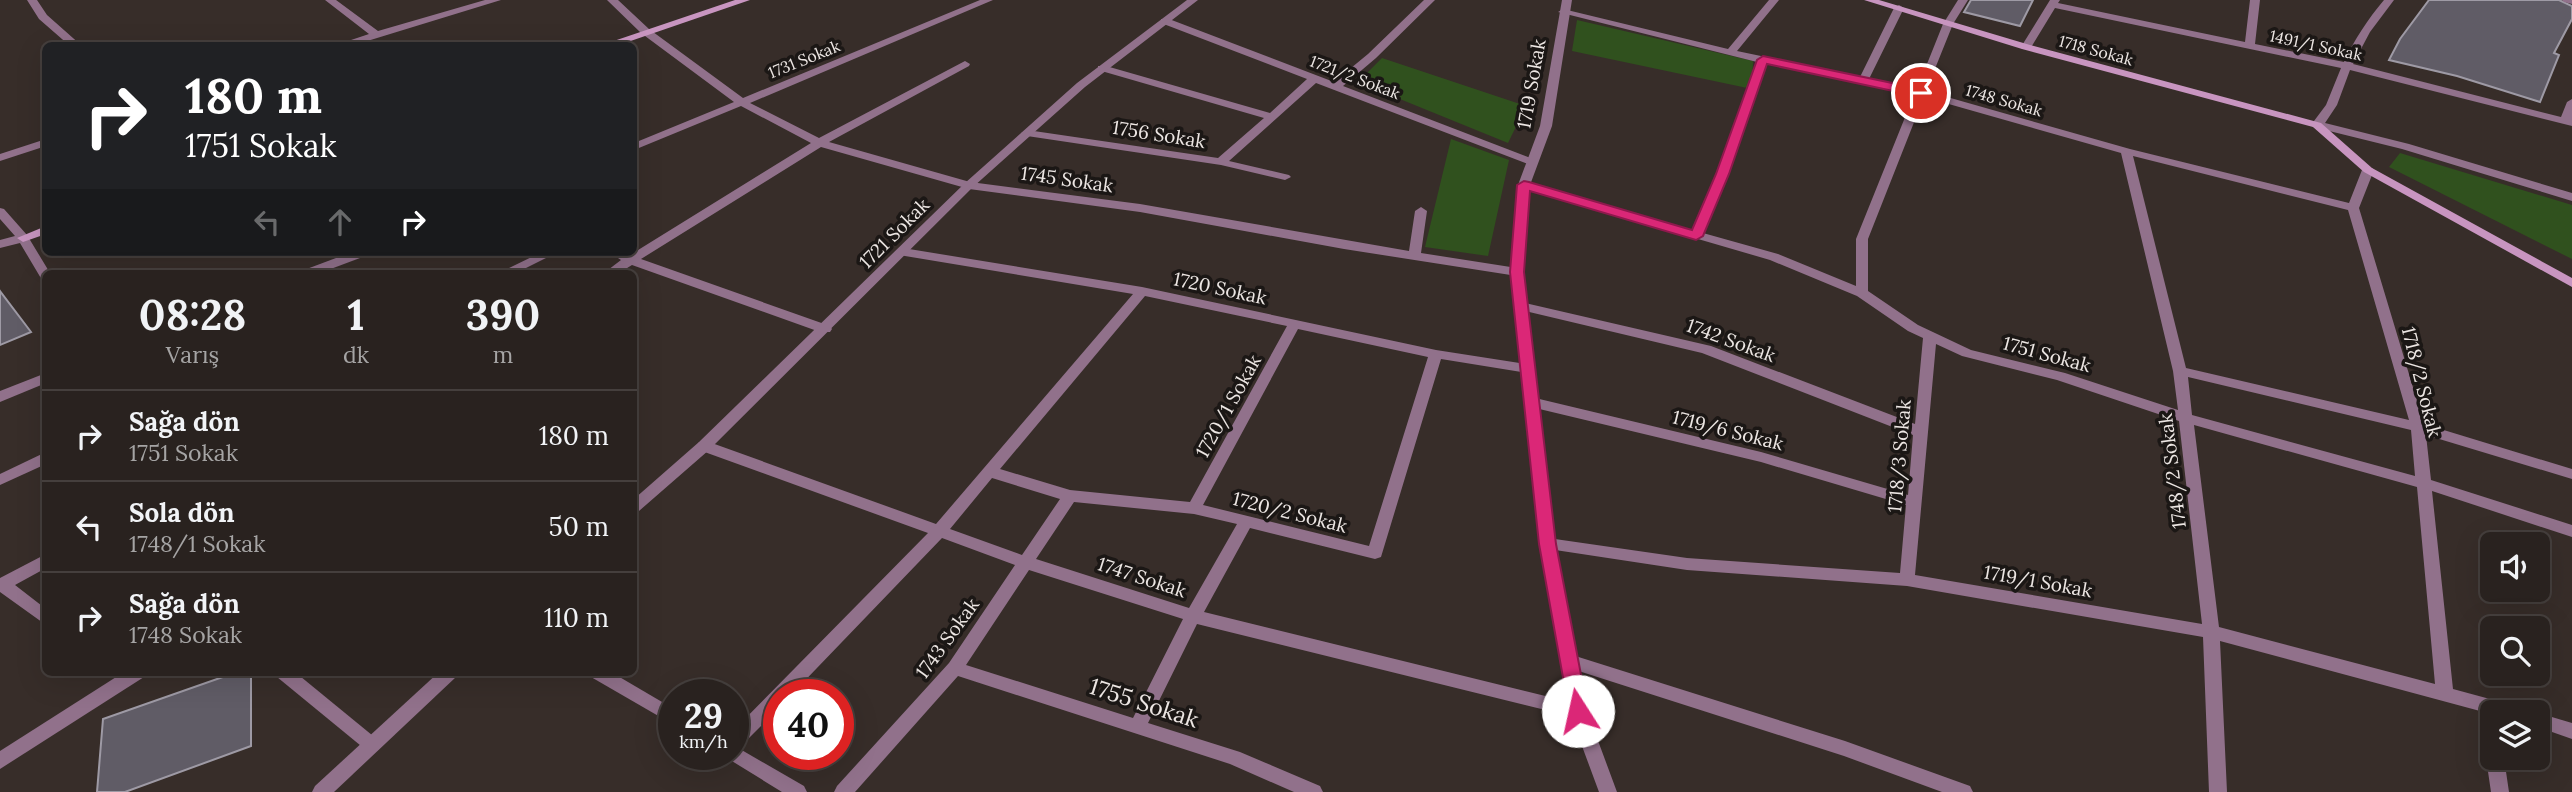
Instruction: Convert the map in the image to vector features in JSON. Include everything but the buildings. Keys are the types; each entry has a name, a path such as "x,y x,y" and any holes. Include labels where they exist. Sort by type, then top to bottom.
{"main road":[{"path":"616,42 745,0"},
{"name":"1718 Sokak","path":"1869,0 2026,47 2317,125 2368,170 2572,283"},
{"path":"23,238 42,231"}],"street":[{"path":"32,0 43,17 72,42"},
{"path":"330,0 376,34"},
{"path":"351,42 496,0"},
{"name":"1745 Sokak","path":"612,0 645,32 743,103 819,144 969,185 1152,210 1517,272"},
{"name":"1731 Sokak","path":"637,146 988,0"},
{"name":"1721 Sokak","path":"637,504 704,446 969,185 1102,68 1193,0"},
{"path":"1336,86 1373,56 1430,0"},
{"path":"1731,52 1774,0"},
{"path":"1862,293 1862,239 1948,24 1963,0"},
{"path":"2250,47 2255,0"},
{"path":"2317,125 2329,114 2347,66 2376,15 2389,0"},
{"path":"2026,47 2054,3"},
{"name":"1491/1 Sokak","path":"2054,3 2347,66 2568,122"},
{"name":"1748 Sokak","path":"1563,4 1731,52 1921,93 2126,151 2353,208"},
{"name":"1719 Sokak","path":"1563,4 1546,126 1524,185 1517,272 1548,544 1578,711 1608,792"},
{"path":"1863,81 1899,8"},
{"name":"1721/2 Sokak","path":"1165,21 1532,162"},
{"path":"1696,236 1722,174 1763,60"},
{"path":"637,256 819,144 965,64"},
{"path":"1102,68 1273,117"},
{"path":"1221,163 1314,78"},
{"path":"2568,122 2572,102"},
{"name":"1718 Sokak","path":"2317,125 2405,146 2572,197"},
{"name":"1756 Sokak","path":"1027,133 1221,163 1285,177"},
{"path":"0,158 42,143"},
{"name":"1748/2 Sokak","path":"2126,151 2180,371 2211,632 2218,792"},
{"path":"2353,208 2368,170"},
{"name":"1751 Sokak","path":"1524,185 1774,257 1862,293 1913,328 1967,353 2060,376 2185,418 2423,482 2572,531"},
{"name":"1718/2 Sokak","path":"2353,208 2418,427 2445,694"},
{"path":"1414,256 1421,211"},
{"path":"0,212 23,238 42,271"},
{"path":"0,244 23,238"},
{"name":"1720 Sokak","path":"903,252 1142,291 1436,354 1528,368"},
{"path":"316,270 353,256"},
{"path":"512,270 543,256"},
{"path":"622,256 825,329"},
{"path":"615,270 637,256"},
{"path":"795,679 939,531 1142,291"},
{"name":"1742 Sokak","path":"1521,306 1706,349 1921,432"},
{"name":"1720/1 Sokak","path":"1194,508 1295,323"},
{"name":"1718/3 Sokak","path":"1907,580 1930,336"},
{"name":"1720/2 Sokak","path":"991,472 1070,496 1194,508 1375,553 1436,354"},
{"path":"2180,371 2418,427 2572,474"},
{"path":"0,397 42,379"},
{"name":"1719/6 Sokak","path":"1531,402 1761,457 1914,502"},
{"name":"1747 Sokak","path":"704,446 1025,562 1193,616 1578,711"},
{"path":"0,480 42,459"},
{"name":"1743 Sokak","path":"842,792 955,668 1070,496"},
{"path":"1137,727 1193,616 1247,520"},
{"name":"1719/1 Sokak","path":"1548,544 1686,564 1907,580 2211,632 2480,703"},
{"path":"42,562 1,585 42,616"},
{"path":"1569,661 1845,750 1964,792"},
{"name":"1755 Sokak","path":"955,668 1234,758 1314,792"},
{"path":"288,676 372,745"},
{"path":"321,792 446,676"},
{"path":"604,676 658,708"},
{"path":"0,761 117,677"},
{"path":"749,726 763,712"},
{"path":"2550,724 2572,731"},
{"path":"749,763 798,792"},
{"path":"2497,770 2500,792"}],"green space":[{"path":"1577,20 1753,61 1752,89 1572,51"},
{"path":"1382,58 1526,106 1508,143 1358,82"},
{"path":"1451,139 1509,160 1488,256 1425,247"},
{"path":"2400,153 2572,205 2572,259 2389,167"}],"route":[{"path":"1578,711 1548,544 1517,272 1524,185 1696,236 1722,174 1763,60 1921,93"}]}
